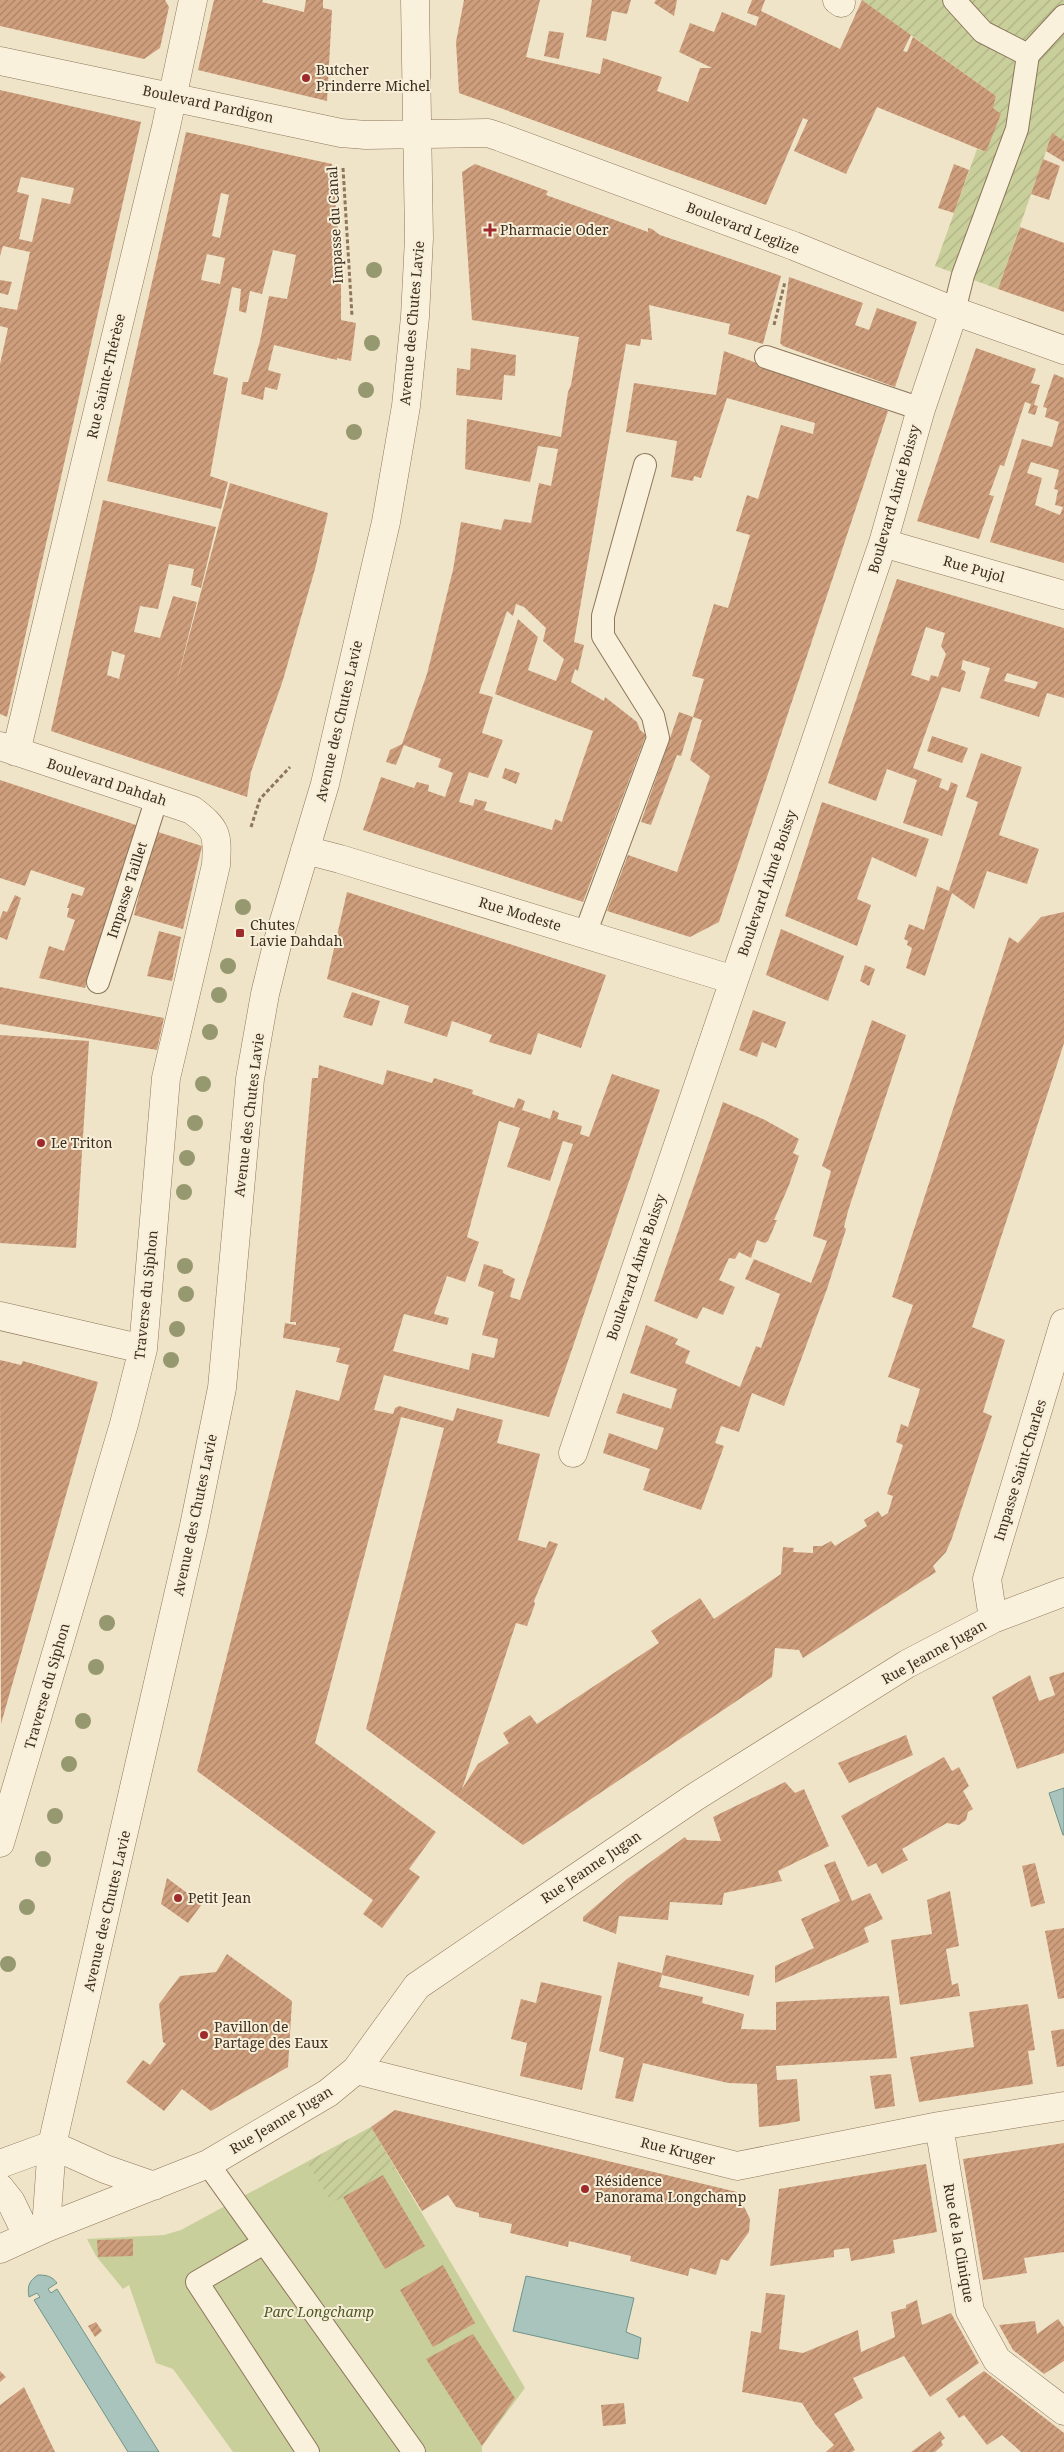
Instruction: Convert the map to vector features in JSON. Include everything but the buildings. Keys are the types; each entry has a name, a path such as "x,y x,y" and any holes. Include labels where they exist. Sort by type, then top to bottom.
{"street":[{"name":"Rue Sainte-Thérèse","path":"8,749 173,97 193,0"},
{"name":"Avenue des Chutes Lavie","path":"36,2232 52,2145 192,1536 220,1397 250,1079 265,994 278,941 322,797 386,522 406,406 415,317 419,238 414,0"},
{"name":"Boulevard Pardigon","path":"0,61 341,133 416,135"},
{"name":"Boulevard Leglize","path":"416,135 488,133 794,246 954,311 1064,350"},
{"name":"Boulevard Aimé Boissy","path":"573,1453 883,543 921,409 954,311"},
{"name":"Rue Pujol","path":"883,543 1064,595"},
{"name":"Boulevard Dahdah","path":"8,749 192,810 211,824"},
{"name":"Traverse du Siphon","path":"0,1843 124,1424 143,1349 166,1078 216,865 217,843 211,824"},
{"name":"Rue Modeste","path":"305,850 340,859 734,980"},
{"path":"0,1316 143,1349"},
{"name":"Impasse Saint-Charles","path":"993,1619 987,1579 1064,1323"},
{"name":"Rue Jeanne Jugan","path":"0,2249 36,2232 208,2164 328,2093 356,2070 417,1986 695,1797 907,1664 993,1619 1064,1592"},
{"name":"Rue Kruger","path":"356,2070 737,2166 938,2126 1064,2106"},
{"name":"Rue de la Clinique","path":"938,2126 970,2311 997,2360 1064,2411"},
{"path":"0,2164 52,2145 105,2169 154,2186"},
{"path":"0,2188 36,2232"}],"lane":[{"path":"954,0 983,32 1028,55"},
{"path":"954,311 963,274 1017,129 1028,55 1064,16"},
{"path":"766,357 921,409"},
{"path":"585,934 658,738 653,716 603,636 603,616 645,465"},
{"name":"Impasse Taillet","path":"98,982 157,798"},
{"path":"208,2164 414,2452"},
{"path":"264,2243 197,2282 308,2452"}],"path":[{"name":"Impasse du Canal","path":"341,133 352,316"},
{"path":"766,357 794,246"},
{"path":"253,820 260,799 293,764"}],"green space":[{"path":"862,0 1064,0 1064,141 1052,134 998,289 935,266 977,149 986,152 1000,114 993,108 996,96"},
{"name":"Parc Longchamp","path":"371,2127 525,2388 482,2446 482,2452 233,2452 173,2369 156,2363 129,2285 123,2289 96,2256 87,2239 164,2235 181,2230"},
{"path":"371,2127 395,2168 332,2203 307,2162"}],"water":[{"path":"1064,1788 1064,1835 1063,1835 1049,1793"},
{"path":"38,2275 49,2276 57,2283 48,2289 51,2293 57,2289 159,2452 128,2452 34,2300 40,2297 37,2293 29,2297 29,2284"},
{"path":"526,2276 634,2298 626,2332 641,2338 638,2359 513,2331"}],"place":[{"name":"Butcher Prinderre Michel","path":"306,78"},
{"name":"Pharmacie Oder","path":"490,230"},
{"name":"Chutes Lavie Dahdah","path":"240,933"},
{"name":"Le Triton","path":"41,1143"},
{"name":"Petit Jean","path":"178,1898"},
{"name":"Pavillon de Partage des Eaux","path":"204,2035"},
{"name":"Résidence Panorama Longchamp","path":"585,2189"}]}
